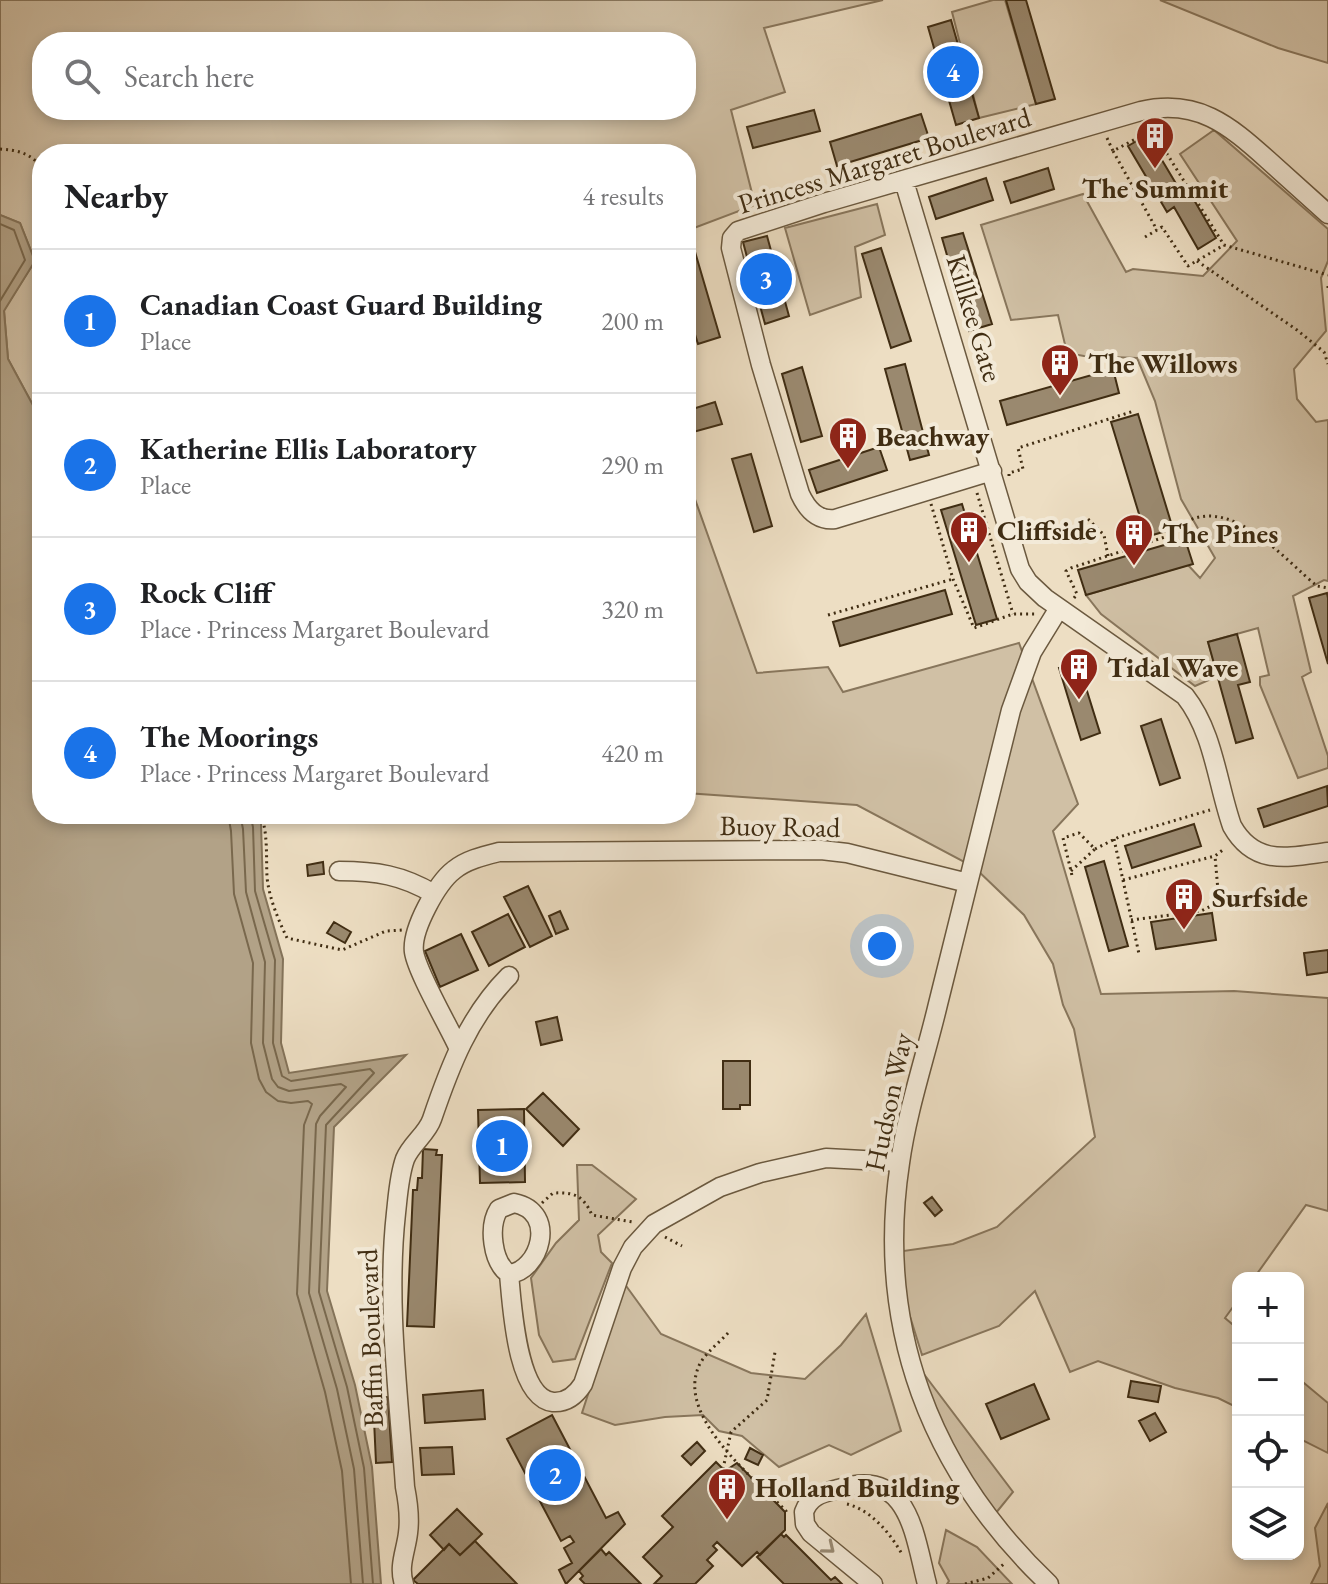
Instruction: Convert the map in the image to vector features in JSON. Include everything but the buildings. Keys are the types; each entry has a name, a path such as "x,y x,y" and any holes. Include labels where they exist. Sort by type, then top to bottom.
{"street":[{"name":"Princess Margaret Boulevard","path":"998,477 829,520 816,515 804,503 753,333 731,248 732,238 738,231 1164,107 1217,119 1242,136 1328,214"},
{"name":"Killkee Gate","path":"904,181 998,477"},
{"path":"998,477 1020,569 1028,582 1185,696 1198,712 1238,837 1260,854 1275,857 1328,852"},
{"name":"Hudson Way","path":"1049,1584 979,1507 962,1481 923,1402 904,1337 894,1261 900,1162 1020,678 1032,652 1063,610"},
{"name":"Buoy Road","path":"458,1047 414,950 418,929 434,894 454,870 477,857 499,852 821,850 847,853 968,883"},
{"path":"339,871 408,879 434,894"},
{"name":"Baffin Boulevard","path":"404,1584 402,1557 408,1532 409,1506 405,1487 392,1299 400,1180 406,1157 430,1125 458,1047 484,1006 509,976"},
{"path":"509,1274 520,1271 540,1243 538,1217 527,1205 505,1205 495,1215 493,1222 498,1263 509,1274 516,1341 532,1389 546,1400 563,1401 572,1398 583,1384 622,1268 633,1247 667,1216 720,1187 760,1173 826,1158 900,1162"},
{"path":"873,1584 808,1529 804,1512 813,1497 856,1484 878,1486 892,1494 904,1506 911,1520 927,1584"}],"path":[{"path":"1100,124 1157,230"},
{"path":"1113,151 1149,132 1154,133 1224,245 1328,275"},
{"path":"0,149 21,151 32,158"},
{"path":"1145,237 1162,227 1188,266 1224,245"},
{"path":"1197,261 1297,330 1324,352 1328,364"},
{"path":"998,477 1011,481 1009,473 1023,469 1018,448 1134,411"},
{"path":"965,491 977,493 984,490"},
{"path":"977,493 1013,614"},
{"path":"930,501 953,579 974,628 1013,614 1037,614"},
{"path":"1063,610 1077,594 1066,571 1177,533 1189,520 1208,517 1234,520 1263,537 1317,586 1328,588"},
{"path":"1088,519 1104,535 1108,556"},
{"path":"828,615 953,579"},
{"path":"1095,849 1079,833 1063,838 1072,873 1095,849 1114,839 1210,810"},
{"path":"263,824 268,850 267,879 276,915 287,938 342,950 386,931 418,929"},
{"path":"1114,839 1139,954"},
{"path":"1123,880 1215,856 1224,849"},
{"path":"1131,920 1201,911 1219,902 1215,856"},
{"path":"534,1211 553,1193 571,1192 585,1199 592,1215 604,1219 624,1219 682,1246"},
{"path":"728,1333 701,1360 696,1373 695,1395 710,1429 726,1451 786,1511 789,1522"},
{"path":"723,1469 731,1432 767,1400 775,1352"},
{"path":"839,1502 853,1505 882,1527 906,1561"},
{"path":"965,1584 988,1578 1006,1562"}],"shaded area":[{"path":"0,0 883,0 764,28 785,92 731,110 755,205 696,227 696,144 32,144 32,253 20,223 0,215"},
{"path":"993,0 1005,0 1036,104 979,118 952,12"},
{"path":"1160,0 1328,0 1328,63 1278,48"},
{"path":"1214,130 1328,229 1328,261 1321,278 1326,331 1294,369 1297,399 1316,422 1328,420 1328,581 1324,580 1293,596 1311,672 1302,677 1328,756 1328,768 1298,778 1260,685 1260,677 1269,675 1258,628 1208,642 1218,676 1195,686 1101,614 1086,595 1188,565 1200,578 1215,558 1181,499 1155,401 1137,358 1067,353 1058,315 1011,320 981,225 1083,194 1126,272 1133,269 1203,276 1237,241 1180,154"},
{"path":"877,204 885,235 855,247 861,297 810,315 785,228"},
{"path":"32,266 32,403 8,359 4,310"},
{"path":"696,502 757,673 828,667 843,692 1019,643 1078,804 1053,831 1101,994 1234,991 1328,998 1328,1211 1306,1205 1258,1272 1232,1272 1232,1308 1225,1318 1232,1324 1232,1405 1098,1361 1070,1372 1035,1291 999,1326 922,1355 908,1310 896,1252 953,1244 997,1227 1095,1137 1074,1029 1063,1005 1053,964 1024,915 974,867 857,805 696,794"},
{"path":"577,1165 592,1165 636,1199 598,1235 601,1252 612,1263 575,1359 553,1362 539,1335 531,1278 556,1243 579,1220"},
{"path":"624,1283 661,1334 751,1373 805,1379 841,1345 866,1314 901,1431 851,1455 829,1445 779,1467 742,1436 719,1431 703,1415 615,1425 582,1413"},
{"path":"908,1353 1013,1492 991,1519 964,1482"},
{"path":"1304,1383 1328,1403 1328,1453 1304,1441"},
{"path":"1328,1503 1328,1584 1311,1584 1320,1566 1315,1528"},
{"path":"946,1530 977,1547 1012,1584 947,1584 949,1581 939,1563"}],"water":[{"path":"0,215 20,223 32,253 32,266 4,311 8,359 32,403 32,824 261,824 263,889 283,959 281,1043 289,1073 406,1055 334,1127 327,1291 355,1385 372,1467 381,1584 0,1584"}],"place":[{"name":"The Moorings","path":"953,72"},
{"name":"The Summit","path":"1155,170"},
{"name":"Rock Cliff","path":"766,279"},
{"name":"The Willows","path":"1060,397"},
{"name":"Beachway","path":"848,470"},
{"name":"Cliffside","path":"969,564"},
{"name":"The Pines","path":"1134,567"},
{"name":"Tidal Wave","path":"1079,701"},
{"name":"Surfside","path":"1184,931"},
{"name":"Canadian Coast Guard Building","path":"502,1146"},
{"name":"Katherine Ellis Laboratory","path":"555,1475"},
{"name":"Holland Building","path":"727,1521"}]}
